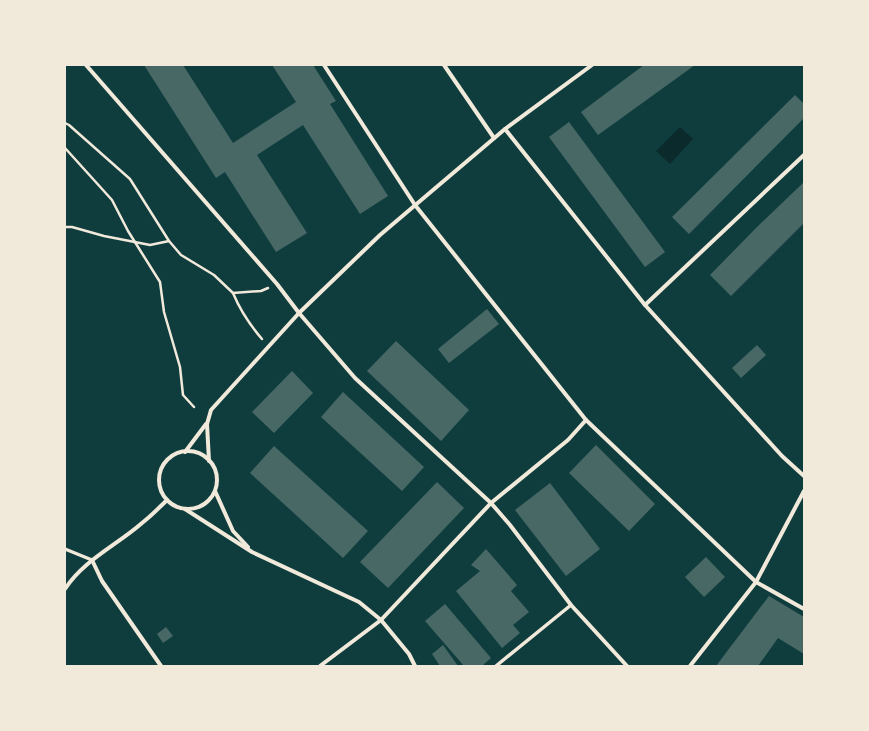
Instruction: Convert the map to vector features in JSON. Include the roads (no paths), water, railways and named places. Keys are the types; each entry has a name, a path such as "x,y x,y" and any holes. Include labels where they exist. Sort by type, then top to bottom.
{"street":[{"path":"86,65 277,284 299,313 355,378 491,503 510,525 571,605 627,666"},
{"path":"324,65 415,205 586,420 756,582 804,609"},
{"path":"444,65 494,138"},
{"path":"209,461 207,424 210,410 299,313 380,235 494,138 592,65"},
{"path":"505,129 645,304 782,456 804,476"},
{"path":"645,304 804,154"},
{"path":"320,666 381,620 491,503 568,440 586,420"},
{"path":"185,452 207,424"},
{"path":"186,509 198,508 208,501 215,491 217,481 215,470 209,461 198,453 185,452 170,457 165,463 161,470 160,486 167,500 175,506 186,509 252,552 359,602 381,620 409,654 415,666"},
{"path":"215,491 233,531 252,552"},
{"path":"690,666 756,582 804,491"},
{"path":"65,589 92,560 142,524 167,500"},
{"path":"65,549 92,560 102,580 161,666"},
{"path":"496,666 571,605"}],"water":[{"path":"680,127 693,139 670,164 656,151"}]}
